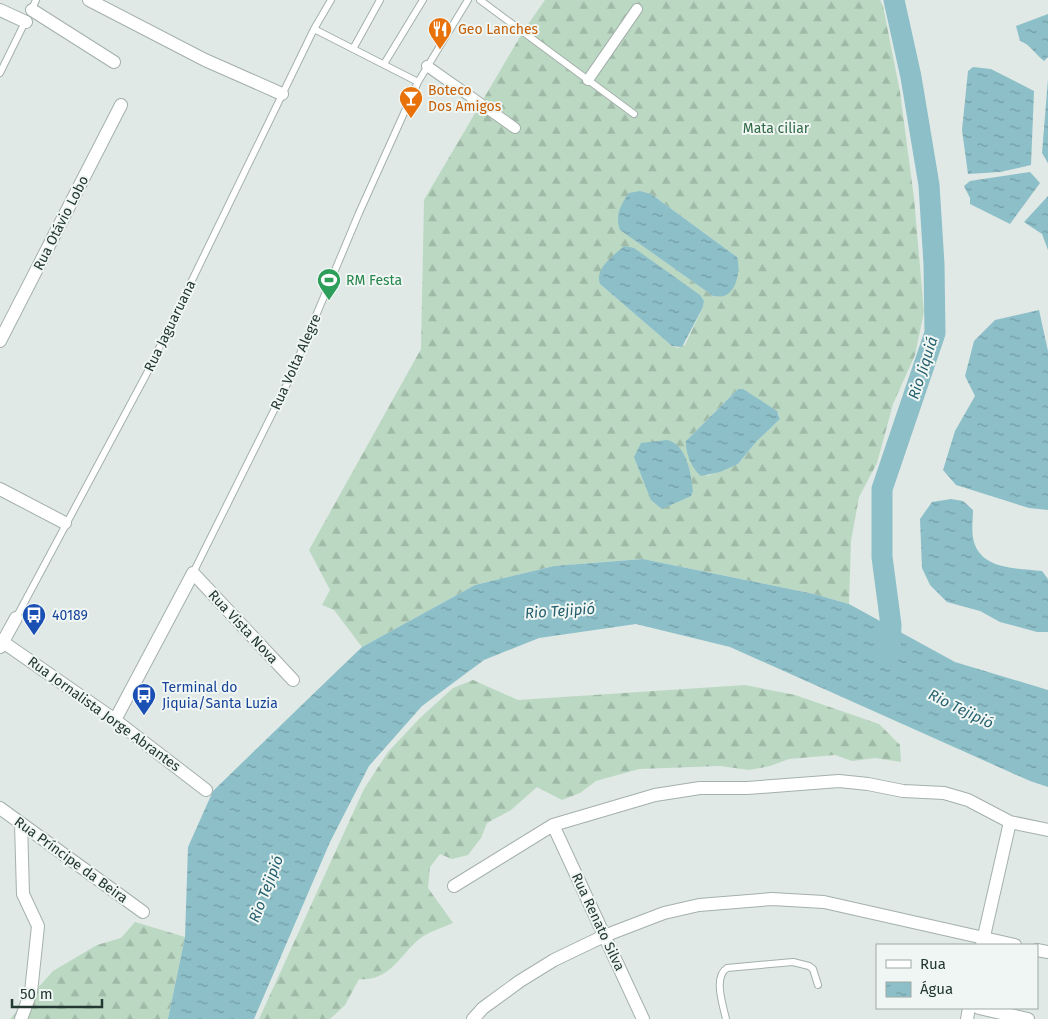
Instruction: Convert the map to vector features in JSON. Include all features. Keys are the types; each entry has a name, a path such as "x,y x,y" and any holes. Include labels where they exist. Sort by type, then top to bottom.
{"street":[{"path":"90,0 205,60 282,94"},
{"path":"34,5 114,62"},
{"path":"588,80 637,9"},
{"path":"0,10 26,22"},
{"path":"427,66 515,128"},
{"name":"Rua Otávio Lobo","path":"0,341 121,105"},
{"path":"0,490 65,523"},
{"name":"Rua Vista Nova","path":"193,573 293,680"},
{"name":"Rua Volta Alegre","path":"115,720 193,573"},
{"name":"Rua Jaguaruana","path":"1,643 16,618"},
{"name":"Rua Jornalista Jorge Abrantes","path":"1,643 115,720 206,790"},
{"path":"454,886 553,825 655,795 700,788 747,788 840,780 903,791 944,793 968,800 1010,822 1048,830"},
{"name":"Rua Príncipe da Beira","path":"0,808 143,912"},
{"path":"983,942 1010,822"},
{"path":"21,824 23,894 38,926 30,992 21,1019"},
{"name":"Rua Renato Silva","path":"553,825 644,1019"},
{"path":"472,1019 483,1008 520,981 554,960 604,936 664,913 699,906 772,899 824,902 983,942 1004,944"},
{"path":"983,1009 1028,1019"}],"lane":[{"name":"Rua Jaguaruana","path":"16,618 65,523 146,375 314,29 331,0"},
{"path":"352,49 380,0"},
{"path":"384,64 423,0"},
{"name":"Rua Volta Alegre","path":"193,573 289,380 359,213 418,82 468,0"},
{"path":"480,0 634,114"},
{"path":"0,73 34,5"},
{"path":"314,29 418,82"},
{"path":"726,1019 720,983 721,976 727,968 794,962 802,963 813,969 818,985"}],"green space":[{"name":"Mata ciliar","path":"545,0 880,0 883,6 900,92 914,198 924,312 915,355 893,404 877,463 859,497 851,541 849,604 814,594 643,559 554,566 475,585 362,647 334,610 322,605 330,590 309,550 421,349 424,200 524,30","holes":["651,194 737,257 713,296 620,230","600,284 704,301 685,345 678,348 672,346","738,389 779,414 780,419 756,442 738,464 707,476 686,441"]},
{"path":"473,680 518,700 745,685 795,695 879,724 900,745 901,762 875,758 852,761 835,755 789,759 770,766 749,770 720,766 639,769 596,781 580,793 562,800 537,787 511,810 487,823 481,838 468,855 452,859 440,854 430,867 428,888 453,923 422,937 392,967 378,977 359,979 345,1005 330,1019 259,1019 364,789 388,752 420,718 453,688"},
{"path":"135,922 185,937 168,1019 10,1019 53,971 97,945 121,938"}],"water":[{"path":"1048,14 1048,57 1044,61 1030,47 1020,41 1016,26"},
{"path":"973,67 991,69 1034,91 1031,165 1000,172 968,174 962,130 968,71"},
{"path":"1048,79 1048,163 1042,153"},
{"path":"1030,172 1040,183 1010,224 970,204 970,198 964,186 970,181"},
{"path":"640,191 651,194 737,257 737,279 728,294 713,296 620,230 618,215 623,202 629,193"},
{"path":"1048,196 1048,250 1042,234 1024,222"},
{"path":"624,246 634,248 700,295 704,301 703,307 682,347 672,346 600,284 599,278 602,268"},
{"path":"1039,310 1048,351 1048,510 1029,508 956,485 943,470 955,431 975,396 965,376 974,341 995,320"},
{"path":"738,389 743,389 777,411 780,419 756,442 738,464 720,472 701,476 690,460 686,441"},
{"path":"667,440 679,447 683,453 689,468 693,491 691,496 662,509 651,500 634,457 641,443"},
{"path":"951,499 963,501 973,510 972,530 974,542 978,551 985,558 1002,566 1042,571 1048,579 1048,632 1037,632 1000,622 980,611 947,602 930,585 922,568 920,519 932,502"},
{"name":"Rio Tejipió","path":"643,559 814,594 849,604 955,662 1048,690 1048,787 1030,781 730,647 636,624 539,638 484,660 422,706 369,766 330,842 254,1019 168,1019 185,937 188,847 213,791 309,698 362,647 475,585 554,566"}],"waterway":[{"name":"Rio Jiquiá","path":"890,654 891,625 882,557 882,489 935,333 934,264 929,185 911,77 894,0"}],"place":[{"name":"Geo Lanches","path":"440,50"},
{"name":"Boteco Dos Amigos","path":"411,119"},
{"name":"RM Festa","path":"329,301"},
{"name":"40189","path":"34,636"},
{"name":"Terminal do Jiquia/Santa Luzia","path":"144,716"}]}
